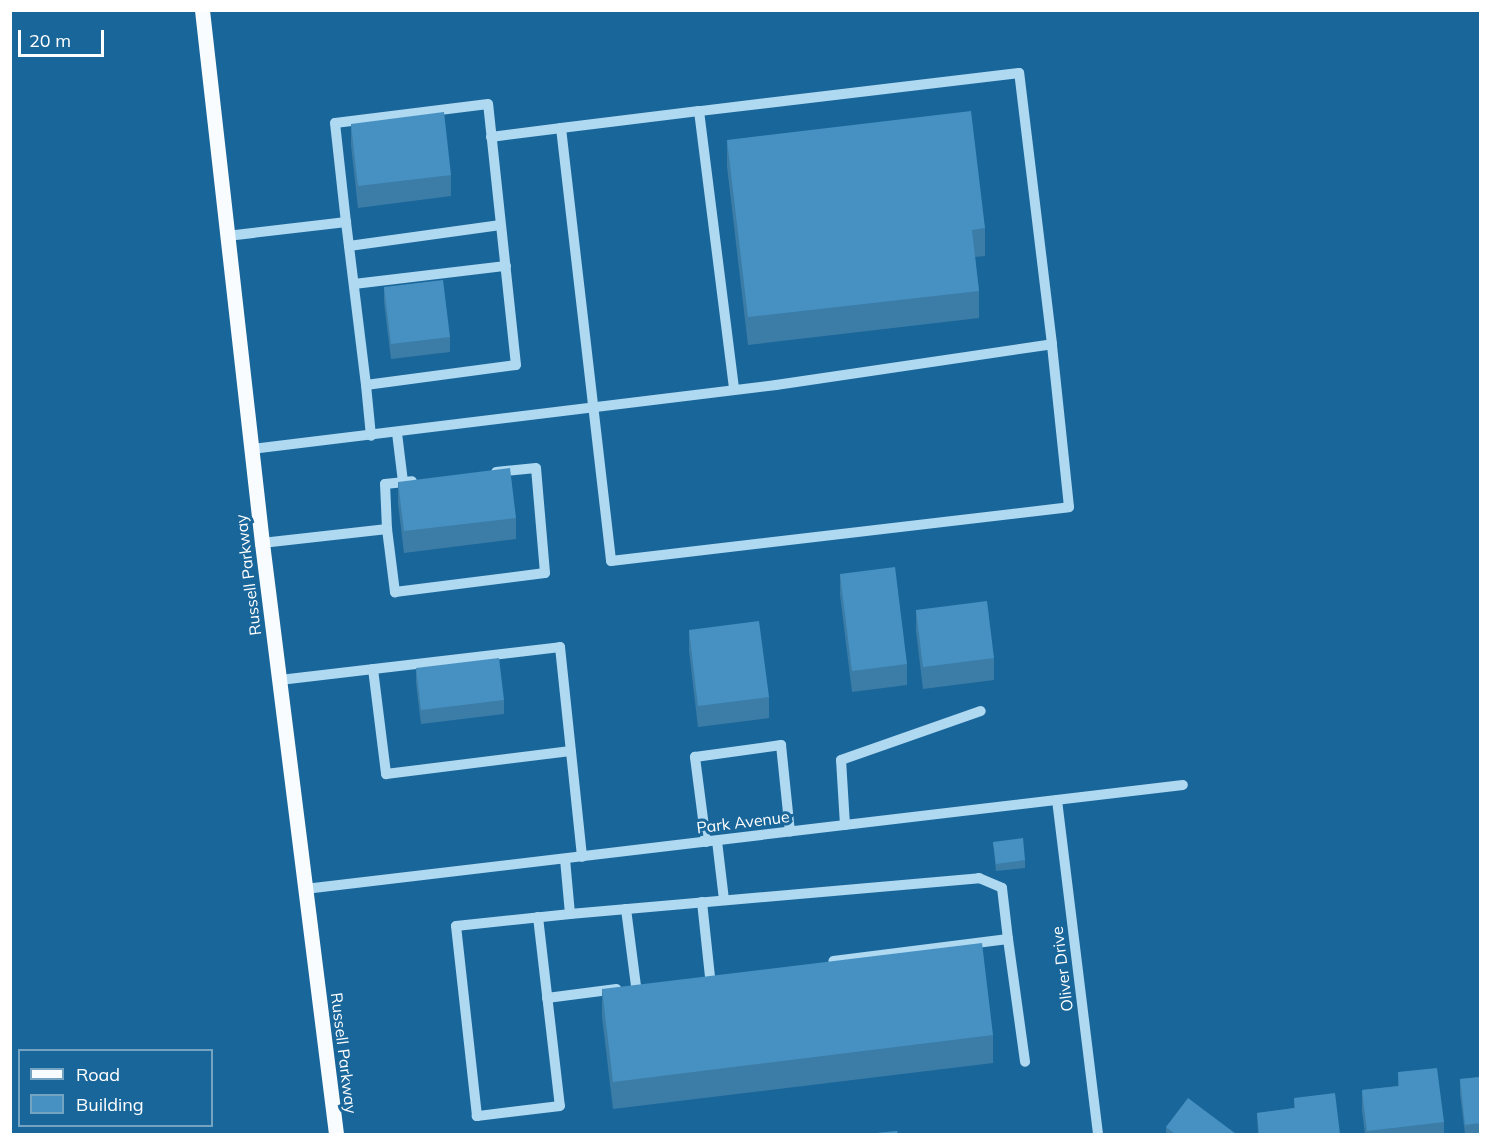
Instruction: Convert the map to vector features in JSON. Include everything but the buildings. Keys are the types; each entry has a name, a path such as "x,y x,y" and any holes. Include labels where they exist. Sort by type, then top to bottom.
{"main road":[{"name":"Russell Parkway","path":"202,10 262,543 336,1134"}],"street":[{"path":"491,137 561,128 699,111 1019,73 1069,507 611,561 591,408 561,128"},
{"path":"366,385 516,365 488,104 335,123 371,436"},
{"path":"699,111 734,389"},
{"path":"228,236 346,222"},
{"path":"349,246 501,225"},
{"path":"354,284 506,266"},
{"path":"252,448 397,433 591,408 1052,344"},
{"path":"397,433 404,482"},
{"path":"426,480 385,484 387,529 395,592 545,573 536,468 481,474"},
{"path":"262,543 387,529"},
{"path":"280,680 560,647 582,857"},
{"path":"373,669 386,774 571,751"},
{"path":"845,825 841,760 981,711"},
{"path":"724,900 695,757 781,745 790,832"},
{"name":"Park Avenue","path":"305,889 1183,785"},
{"name":"Oliver Drive","path":"1057,800 1098,1134"},
{"path":"565,859 570,914"},
{"path":"538,917 560,1106 477,1116 456,926 538,917 979,878 1002,888 1025,1062"},
{"path":"702,902 710,977"},
{"path":"548,998 642,986 626,909"},
{"path":"825,962 1008,939"}]}
